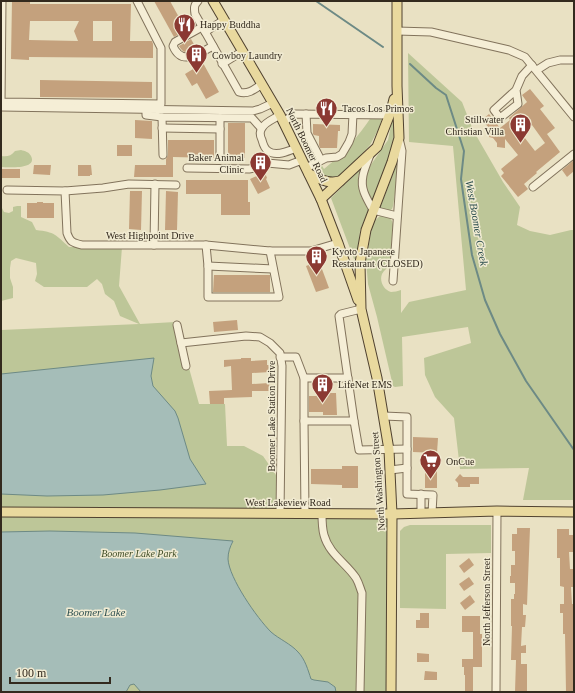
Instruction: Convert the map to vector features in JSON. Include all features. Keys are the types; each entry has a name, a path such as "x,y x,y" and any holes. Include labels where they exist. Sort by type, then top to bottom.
{"main road":[{"name":"North Boomer Road","path":"213,1 282,118 306,167 321,199 361,309"},
{"name":"North Washington Street","path":"391,692 392,514 389,450 384,416 361,309 360,263 366,230 392,162 399,138 397,86 397,1"},
{"name":"North Washington Street","path":"321,199 377,147 390,114 397,86"},
{"path":"306,167 326,182 340,182"},
{"name":"West Lakeview Road","path":"1,512 392,514 497,511 574,512"}],"street":[{"path":"2,1 1,102 253,111 260,110 273,103"},
{"path":"1,107 146,106 161,104 161,48 137,1"},
{"path":"198,1 195,4 195,14 239,92 242,94 247,93 262,84"},
{"path":"213,46 191,57 181,56 175,51 173,46 175,42 224,20"},
{"path":"397,31 431,32 509,50 525,57 574,117"},
{"path":"222,64 243,52"},
{"path":"516,90 522,76 534,67 560,60 574,60"},
{"path":"146,106 146,116 252,118 261,128"},
{"path":"296,148 284,153 273,153 268,151 260,136 261,128 267,123 295,114 390,114"},
{"path":"306,114 306,133 321,160"},
{"path":"187,168 249,169 267,163 306,167 326,158 337,157 342,154 352,134 353,114"},
{"path":"162,117 162,155"},
{"path":"220,118 220,156"},
{"path":"162,128 220,129"},
{"path":"394,281 402,151 399,138"},
{"path":"371,153 363,172 362,186 366,196 373,210 397,216"},
{"path":"533,187 574,154"},
{"path":"8,190 65,191 129,184 176,185"},
{"path":"154,245 156,184"},
{"name":"West Highpoint Drive","path":"65,191 67,233 69,239 74,243 82,245 206,245 270,251 311,251 338,243"},
{"path":"206,245 208,296 279,297 270,251"},
{"path":"208,266 273,269"},
{"path":"361,309 341,314 339,316 359,450 407,449"},
{"path":"177,325 186,366"},
{"name":"Boomer Lake Station Drive","path":"181,343 246,336 260,337 270,343 280,353 282,366 280,513"},
{"path":"280,357 296,357 304,378 305,513"},
{"path":"304,378 348,378"},
{"path":"384,416 407,417 407,494 433,494 432,513"},
{"path":"304,421 354,421"},
{"path":"390,470 407,468"},
{"path":"421,494 421,513"},
{"name":"North Jefferson Street","path":"496,692 497,511"},
{"path":"322,513 322,527 324,536 337,557 355,577 362,593 360,692"}],"green space":[{"path":"408,53 462,102 473,130 503,182 520,207 517,225 530,231 550,235 574,230 574,500 523,500 529,468 460,469 454,418 435,397 425,375 424,358 471,343 468,327 402,337 403,386 393,386 368,284 366,260 373,222 380,216 390,218 392,221 390,264 382,274 381,279 383,285 388,291 392,292 401,290 401,313 409,302 466,290 453,146 409,142"},
{"path":"383,115 379,128 370,145 347,171 337,177 328,178 323,176 316,166 321,164 324,169 350,144 372,116"},
{"path":"393,116 397,116 394,146 373,200 366,190 366,177 368,169 388,140"},
{"path":"21,150 27,152 31,156 32,160 30,164 21,167 1,167 1,156 9,156 15,151"},
{"path":"398,161 400,161 393,206 389,211 380,208"},
{"path":"361,168 363,169 358,176 361,197 369,208 360,231 357,258 354,259 331,198"},
{"name":"Boomer Lake Park","path":"1,206 4,212 9,213 13,211 13,207 21,206 21,217 32,222 36,230 55,235 69,247 122,247 119,286 140,324 175,322 199,404 225,404 227,446 244,446 263,456 276,475 276,514 391,514 390,692 1,692 1,330 139,324 120,316 114,301 105,294 102,284 97,279 87,287 44,287 35,281 37,274 36,263 16,258 11,261 10,268 13,298 1,301"},
{"path":"410,525 491,525 491,553 446,554 446,609 400,608 400,531 404,527"}],"water":[{"path":"154,358 151,376 153,386 175,411 190,459 206,484 103,495 47,496 1,494 1,374"},
{"name":"Boomer Lake","path":"50,531 135,533 233,541 228,554 230,567 238,587 252,608 271,632 292,646 303,658 311,679 328,682 335,687 336,692 141,692 134,684 130,685 126,692 1,692 1,532"}],"building":[{"path":"12,1 30,1 30,4 131,4 130,41 152,41 153,44 153,58 29,57 29,60 11,59","holes":["30,21 79,21 74,31 78,41 29,40","93,21 112,21 112,41 93,41"]},
{"path":"154,1 170,1 186,30 174,37"},
{"path":"191,39 195,46 185,52 183,51 179,46"},
{"path":"203,63 219,92 206,99 197,83 192,86 185,74"},
{"path":"40,80 152,82 152,98 40,97"},
{"name":"Stillwater Christian Villa","path":"530,89 544,106 540,109 555,128 547,134 560,152 524,184 528,189 518,197 501,176 504,173 501,169 518,155 505,139 505,148 497,147 497,143 493,138 489,137 490,129 482,120 489,114 500,128 527,102 522,95","holes":["532,125 545,143 535,151 521,133"]},
{"path":"135,120 152,121 152,139 135,138"},
{"path":"228,123 245,123 245,158 228,158"},
{"path":"313,124 340,125 340,131 338,131 337,148 320,148 319,136 313,134"},
{"path":"168,140 214,140 214,158 173,157 173,177 134,177 135,165 166,165"},
{"path":"117,145 132,145 132,156 117,156"},
{"path":"574,160 574,171 567,177 562,170"},
{"path":"34,165 51,165 50,175 33,174"},
{"path":"78,165 91,165 92,175 78,176"},
{"path":"1,169 20,169 20,178 1,178"},
{"name":"Baker Animal Clinic","path":"264,170 270,188 258,194 250,179 259,175 258,172"},
{"path":"186,180 248,180 248,202 250,202 250,215 221,215 221,194 186,194"},
{"path":"130,191 142,191 141,230 129,229"},
{"path":"166,191 178,192 177,230 165,230"},
{"path":"27,203 54,203 54,218 27,218"},
{"name":"Kyoto Japanese Restaurant (CLOSED)","path":"319,261 329,288 316,292 306,266"},
{"path":"214,275 270,275 270,292 213,292"},
{"path":"237,320 238,330 214,332 213,322"},
{"path":"251,358 251,361 267,360 267,365 270,365 270,372 252,373 252,384 269,383 270,391 252,391 252,397 224,398 224,404 210,404 209,391 232,390 231,366 224,367 224,360"},
{"name":"LifeNet EMS","path":"323,393 336,393 337,415 323,415 323,412 309,412 309,396 323,396"},
{"path":"413,437 438,438 437,453 413,452"},
{"path":"342,466 358,466 358,488 342,488 342,485 311,484 311,469 342,469"},
{"name":"OnCue","path":"425,471 437,471 437,488 425,488"},
{"path":"460,474 463,477 479,477 479,484 470,484 470,487 458,487 458,483 455,480"},
{"path":"517,528 530,528 527,605 523,604 523,615 526,615 525,627 522,627 521,646 526,645 526,653 521,653 521,664 527,664 527,692 515,692 516,660 511,660 511,599 514,599 515,583 510,583 510,576 511,565 515,565 515,551 512,551 512,534 517,534"},
{"path":"557,529 569,529 569,535 573,535 573,552 569,552 570,569 574,569 574,587 571,587 572,604 574,604 574,692 566,692 565,634 563,634 563,613 560,613 560,604 564,604 564,587 560,586 560,558 557,558"},
{"path":"469,558 474,565 464,573 459,566"},
{"path":"469,577 474,584 464,591 459,584"},
{"path":"470,595 475,602 465,610 460,603"},
{"path":"420,613 429,613 429,628 416,628 416,620 420,620"},
{"path":"462,616 480,616 480,634 482,634 482,667 473,667 473,692 465,692 465,675 464,667 462,667 462,659 473,659 473,632 462,632"},
{"path":"417,653 429,654 429,662 417,662"},
{"path":"425,671 437,672 437,680 424,680"}],"waterway":[{"path":"316,1 383,47"},
{"name":"West Boomer Creek","path":"410,64 436,88 446,95 464,151 461,179 472,255 485,300 500,334 526,381 574,450"}],"place":[{"name":"Happy Buddha","path":"185,44"},
{"name":"Cowboy Laundry","path":"197,74"},
{"name":"Tacos Los Primos","path":"327,128"},
{"name":"Stillwater Christian Villa","path":"520,144"},
{"name":"Baker Animal Clinic","path":"260,182"},
{"name":"Kyoto Japanese Restaurant (CLOSED)","path":"317,276"},
{"name":"LifeNet EMS","path":"322,404"},
{"name":"OnCue","path":"430,480"}]}
